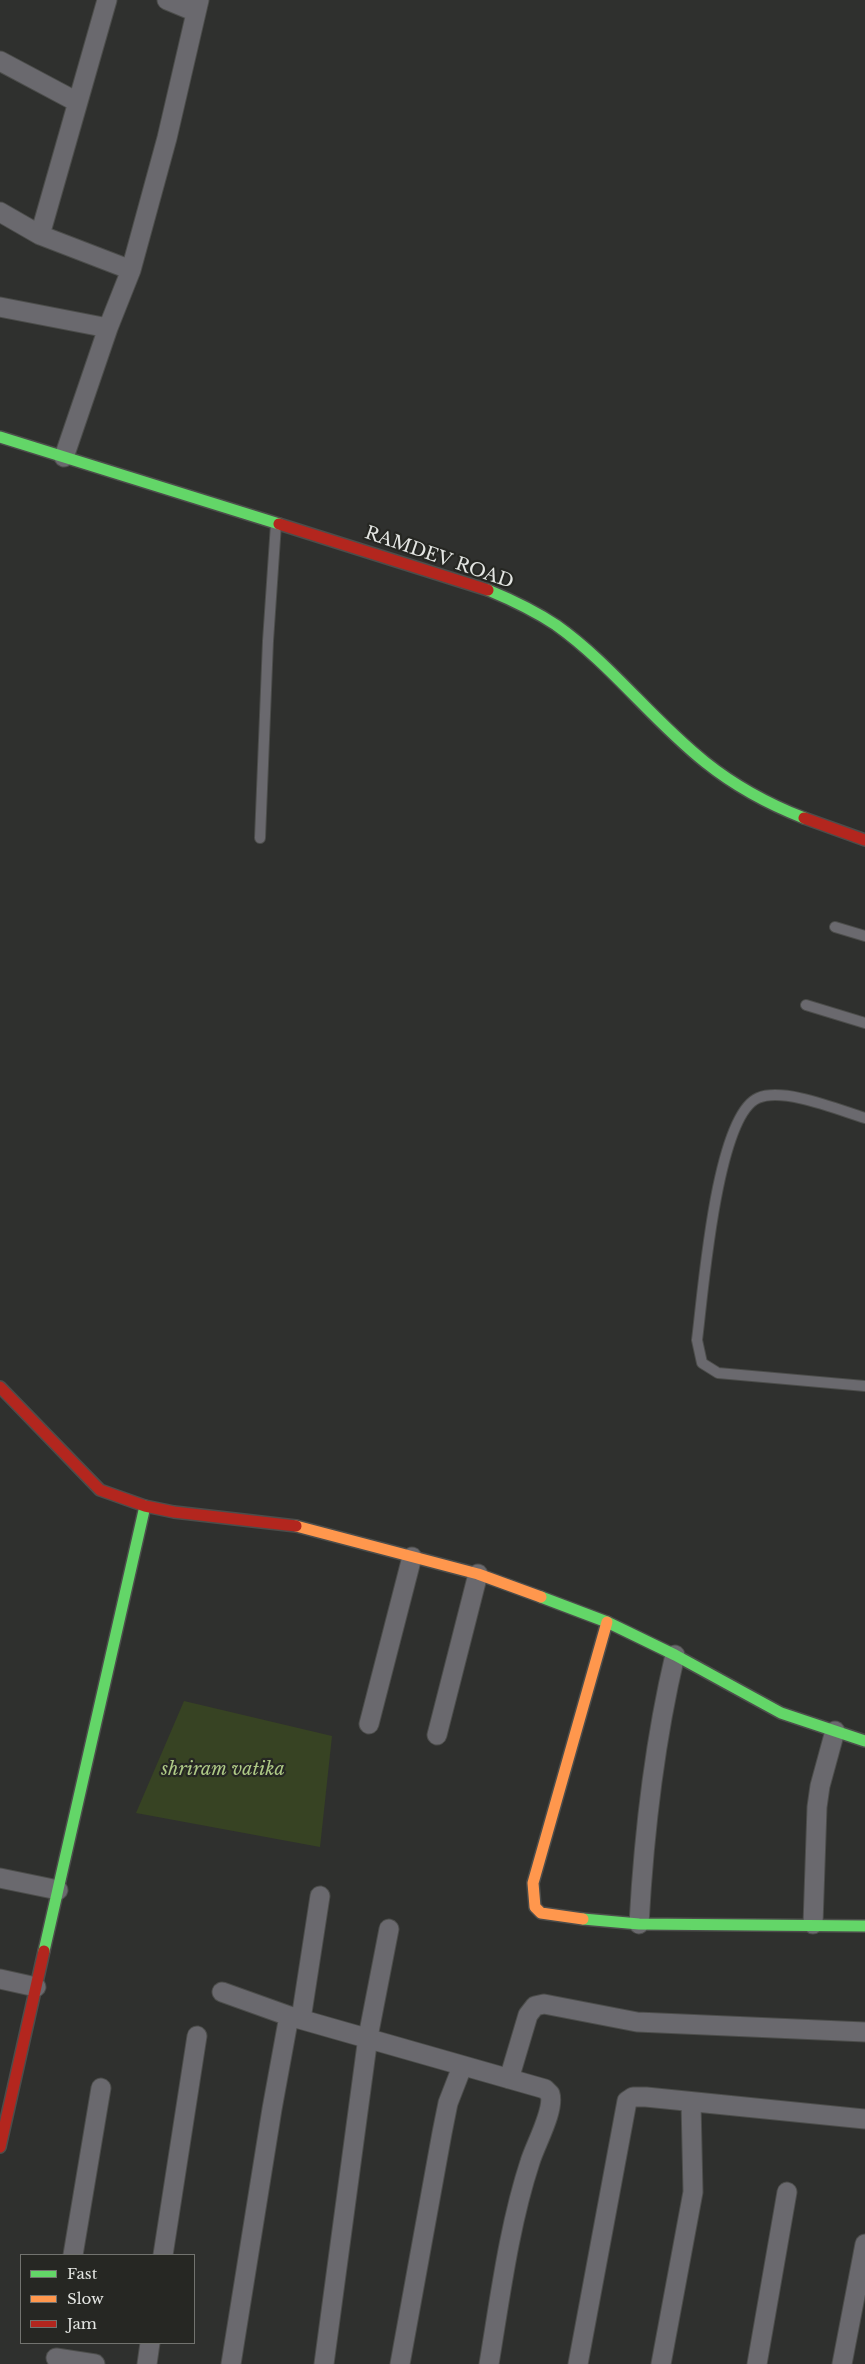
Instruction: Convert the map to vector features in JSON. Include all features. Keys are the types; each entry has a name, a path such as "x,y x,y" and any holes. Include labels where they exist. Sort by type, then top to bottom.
{"street":[{"path":"40,235 107,0"},
{"path":"64,457 108,328 131,270 167,138 198,6 167,0"},
{"path":"0,61 77,102"},
{"path":"0,212 40,235 131,270"},
{"path":"0,306 108,328"},
{"name":"RAMDEV ROAD","path":"0,437 478,586 522,604 566,633 687,746 727,779 762,798 829,828 865,840"},
{"path":"0,1388 100,1490 145,1506 174,1512 284,1523 478,1574 607,1622 675,1655 781,1713 865,1741"},
{"path":"0,2143 145,1506"},
{"path":"369,1724 412,1557"},
{"path":"438,1735 478,1574"},
{"path":"607,1622 533,1882 535,1907 541,1913 556,1916 638,1924 814,1924 865,1926"},
{"path":"638,1924 644,1837 651,1780 661,1714 675,1655"},
{"path":"814,1924 817,1807 820,1786 834,1731"},
{"path":"0,1878 58,1890"},
{"path":"231,2364 272,2108 295,2018 320,1896"},
{"path":"324,2364 368,2037 389,1929"},
{"path":"0,1978 36,1987"},
{"path":"222,1992 295,2018 368,2037 462,2067 545,2089 552,2099 529,2162 518,2205 489,2364"},
{"path":"509,2079 528,2015 535,2006 544,2004 637,2022 865,2032"},
{"path":"164,2254 197,2036"},
{"path":"400,2364 446,2110 462,2067"},
{"path":"73,2254 101,2088"},
{"path":"578,2364 624,2108 627,2101 633,2097 865,2119"},
{"path":"661,2364 693,2192 691,2102"},
{"path":"757,2364 787,2192"},
{"path":"842,2364 865,2244"},
{"path":"147,2364 150,2344"},
{"path":"57,2355 95,2364"}],"lane":[{"path":"260,838 268,641 276,523"},
{"path":"835,926 865,936"},
{"path":"806,1005 865,1024"},
{"path":"865,1118 787,1095 758,1097 748,1104 738,1118 731,1135 718,1185 697,1340 702,1363 718,1373 865,1386"}],"green space":[{"name":"shriram vatika","path":"184,1701 332,1736 320,1847 136,1813"}],"traffic: fast":[{"path":"0,437 279,524"},
{"path":"488,590 540,615 576,640 686,746 716,771 752,794 804,818"},
{"path":"44,1951 145,1506"},
{"path":"541,1597 607,1622 675,1655 781,1713 865,1741"},
{"path":"583,1919 639,1924 865,1926"}],"traffic: slow":[{"path":"296,1526 478,1574 541,1597"},
{"path":"583,1919 541,1913 535,1907 533,1883 607,1622"}],"traffic: jam":[{"path":"279,524 488,590"},
{"path":"804,818 865,840"},
{"path":"0,1387 100,1490 145,1506 174,1512 296,1526"},
{"path":"0,2147 44,1951"}]}
